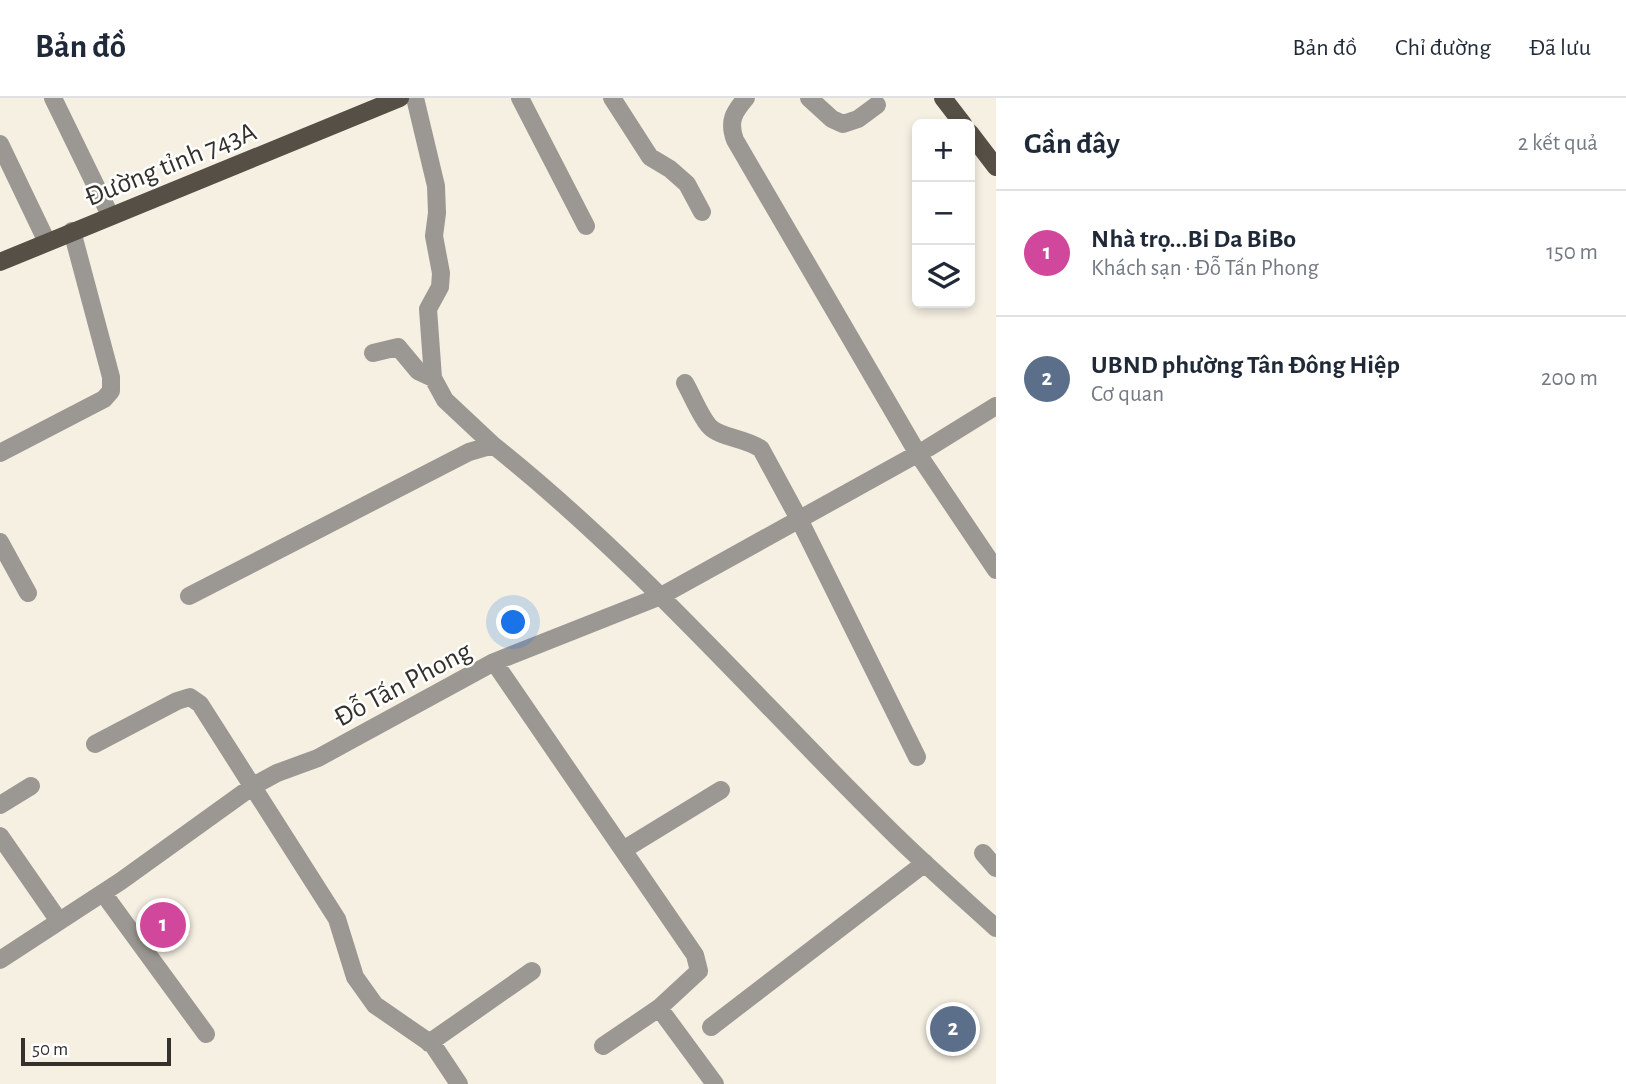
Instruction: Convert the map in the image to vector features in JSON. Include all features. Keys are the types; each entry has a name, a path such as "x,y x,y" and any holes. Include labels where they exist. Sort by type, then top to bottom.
{"main road":[{"name":"Đường tỉnh 743A","path":"0,262 400,98"},
{"path":"943,98 959,119"},
{"path":"975,140 996,167"}],"street":[{"path":"53,98 110,215"},
{"path":"415,98 436,186 438,213 435,236 440,287 428,309 428,326 433,378 445,400 494,445 552,492 661,596 925,863 996,928"},
{"path":"520,98 586,226"},
{"path":"612,98 650,157 687,184 702,212"},
{"path":"747,98 733,113 731,130 735,140 918,454 996,570"},
{"path":"809,98 832,119 843,124 858,119 877,105"},
{"path":"0,145 47,242"},
{"path":"0,453 104,399 111,391 111,377 72,231"},
{"path":"373,353 398,347 418,371 433,378"},
{"path":"685,383 709,427 751,442 761,449 799,519 917,757"},
{"name":"Đỗ Tấn Phong","path":"0,960 103,893 254,786 277,773 318,758 494,662 661,596 994,412"},
{"path":"189,597 469,452 494,445"},
{"path":"0,542 28,593"},
{"path":"494,662 695,955 699,971 659,1008 603,1046"},
{"path":"94,744 177,701 190,697 200,704 337,919 355,977 375,1005 429,1043 459,1084"},
{"path":"0,805 31,786"},
{"path":"623,850 721,790"},
{"path":"0,836 59,921"},
{"path":"983,853 996,868"},
{"path":"711,1027 925,863"},
{"path":"103,893 206,1034"},
{"path":"429,1043 533,971"},
{"path":"659,1008 715,1084"}],"place":[{"name":"Nhà trọ...Bi Da BiBo","path":"163,925"},
{"name":"UBND phường Tân Đông Hiệp","path":"953,1029"}]}
